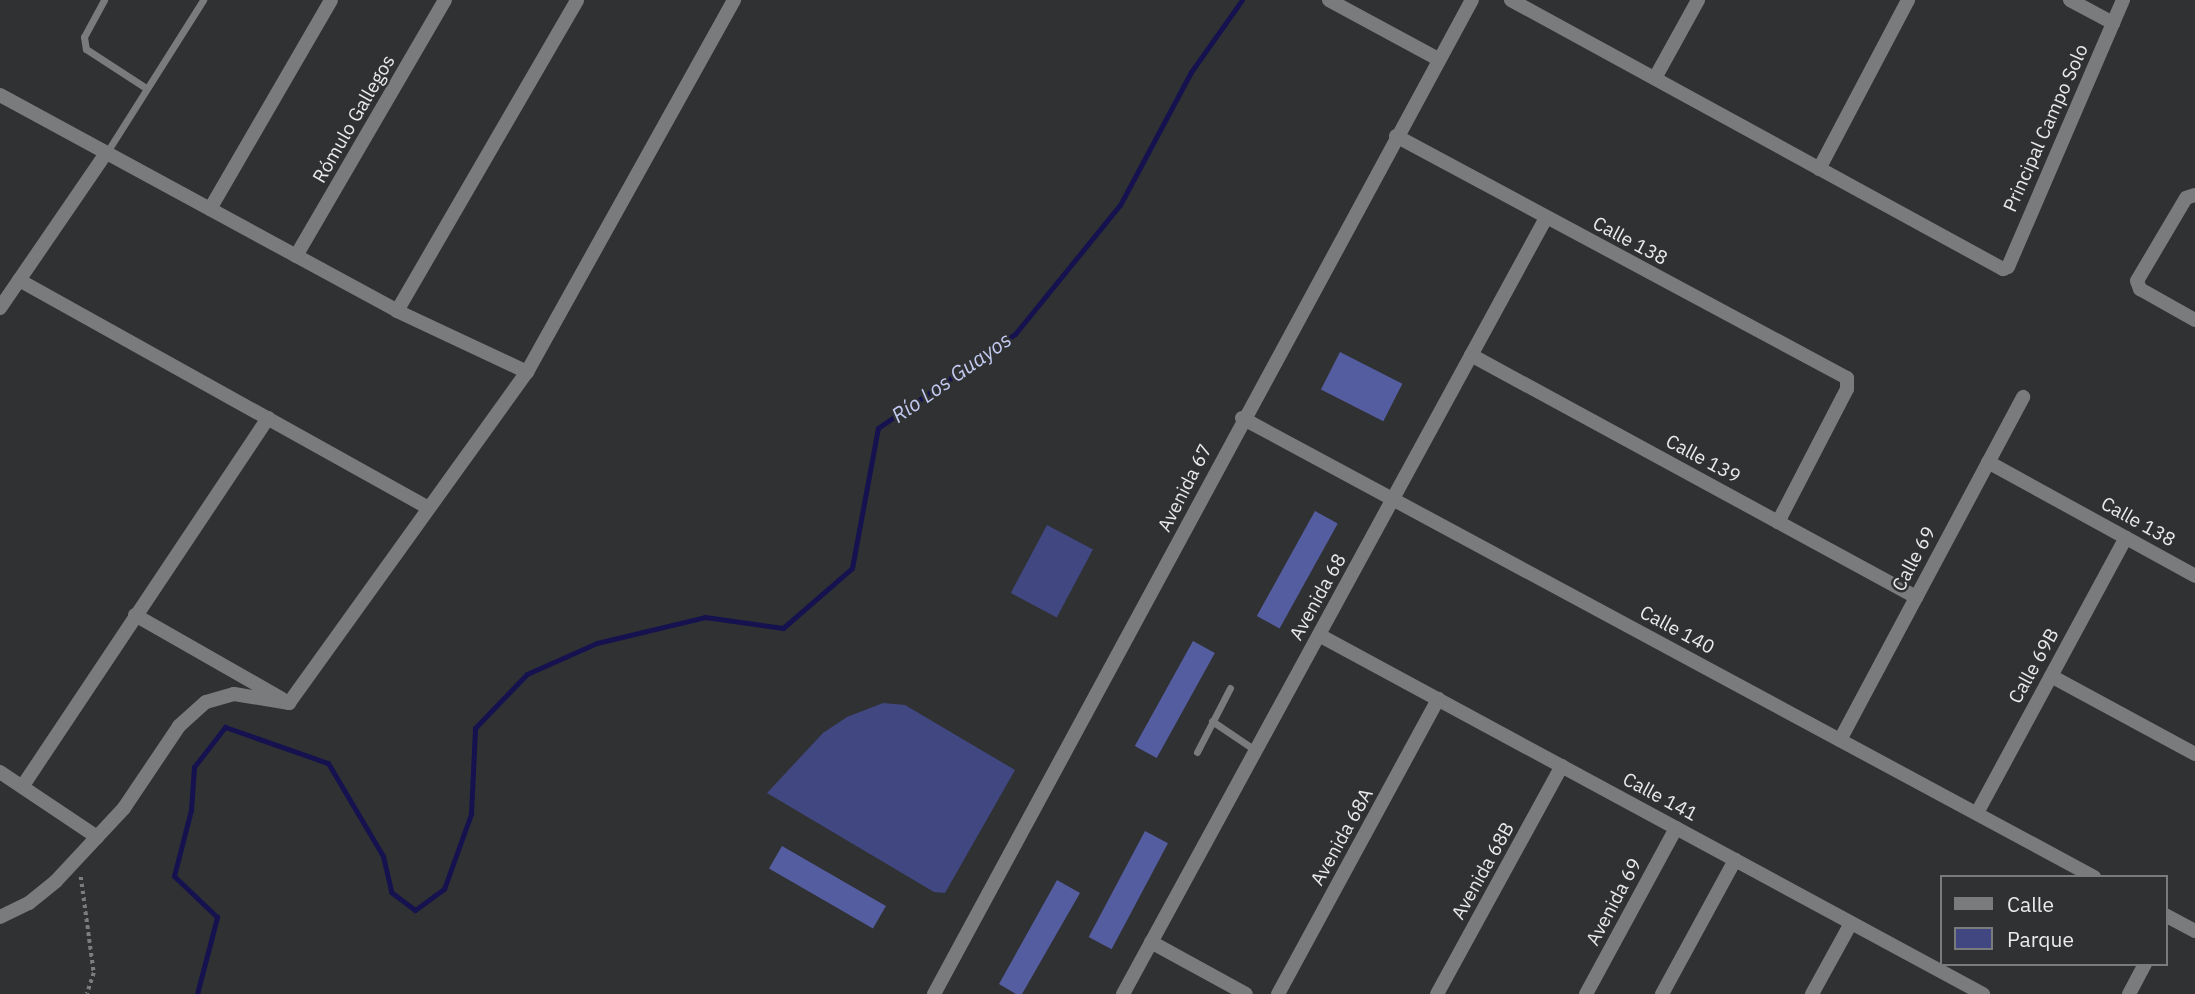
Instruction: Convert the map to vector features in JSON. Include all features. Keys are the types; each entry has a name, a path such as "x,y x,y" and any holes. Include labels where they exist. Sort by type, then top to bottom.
{"street":[{"path":"210,209 331,0"},
{"name":"Rómulo Gallegos","path":"296,256 445,0"},
{"path":"397,312 577,0"},
{"path":"289,703 527,372 734,0"},
{"path":"1329,0 1438,59"},
{"name":"Avenida 67","path":"934,994 1242,418 1472,0"},
{"path":"1511,0 1819,169 1908,0"},
{"path":"1655,78 1698,0"},
{"path":"2070,0 2113,23"},
{"name":"Principal Campo Solo","path":"1819,169 2003,269 2008,267 2123,0"},
{"path":"0,95 397,312 527,372"},
{"name":"Calle 138","path":"1396,136 1847,378 1847,389 1778,522"},
{"path":"0,308 106,153"},
{"path":"2195,195 2186,198 2137,281 2140,289 2195,320"},
{"name":"Avenida 68","path":"1123,994 1546,218"},
{"path":"19,279 428,508"},
{"name":"Calle 139","path":"1471,355 1916,597"},
{"name":"Calle 69","path":"1840,740 2023,397"},
{"path":"24,784 268,418"},
{"name":"Calle 140","path":"1242,418 2090,875"},
{"name":"Calle 138","path":"1988,462 2195,576"},
{"name":"Calle 69B","path":"1977,813 2126,538"},
{"path":"135,615 289,703"},
{"name":"Calle 141","path":"1319,635 1975,992"},
{"path":"2051,676 2195,754"},
{"path":"0,917 29,903 78,857 124,808 179,726 206,702 234,695 289,703"},
{"name":"Avenida 68A","path":"1278,994 1438,699"},
{"name":"Avenida 68B","path":"1437,994 1562,766"},
{"path":"0,772 24,784 97,837"},
{"name":"Avenida 69","path":"1586,994 1676,828"},
{"path":"1662,994 1735,860"},
{"path":"2167,920 2195,931"},
{"path":"1812,994 1851,923"},
{"path":"1152,942 1246,994"},
{"path":"2129,994 2144,966"}],"lane":[{"path":"104,0 84,37 86,49 146,88"},
{"path":"106,153 202,0"},
{"path":"1197,752 1230,688"},
{"path":"1212,721 1256,751"}],"path":[{"path":"78,857 94,973 88,994"}],"green space":[{"path":"1047,525 1093,549 1057,617 1011,593"},
{"path":"883,703 905,705 1015,770 945,893 934,892 767,793 823,733 847,717"}],"building":[{"path":"1340,352 1402,384 1383,421 1321,389"},
{"path":"1315,511 1338,524 1280,629 1257,616"},
{"path":"1193,641 1215,653 1157,758 1135,746"},
{"path":"1145,831 1168,843 1112,949 1089,937"},
{"path":"782,846 886,906 873,929 769,869"},
{"path":"1057,880 1080,893 1022,994 1016,994 999,984"}],"waterway":[{"name":"Río Los Guayos","path":"197,994 217,917 174,876 191,810 194,767 225,727 328,763 383,856 391,892 415,910 444,889 471,814 475,728 527,674 597,643 705,617 783,628 852,568 878,428 1015,334 1120,205 1191,72 1242,0"}]}
